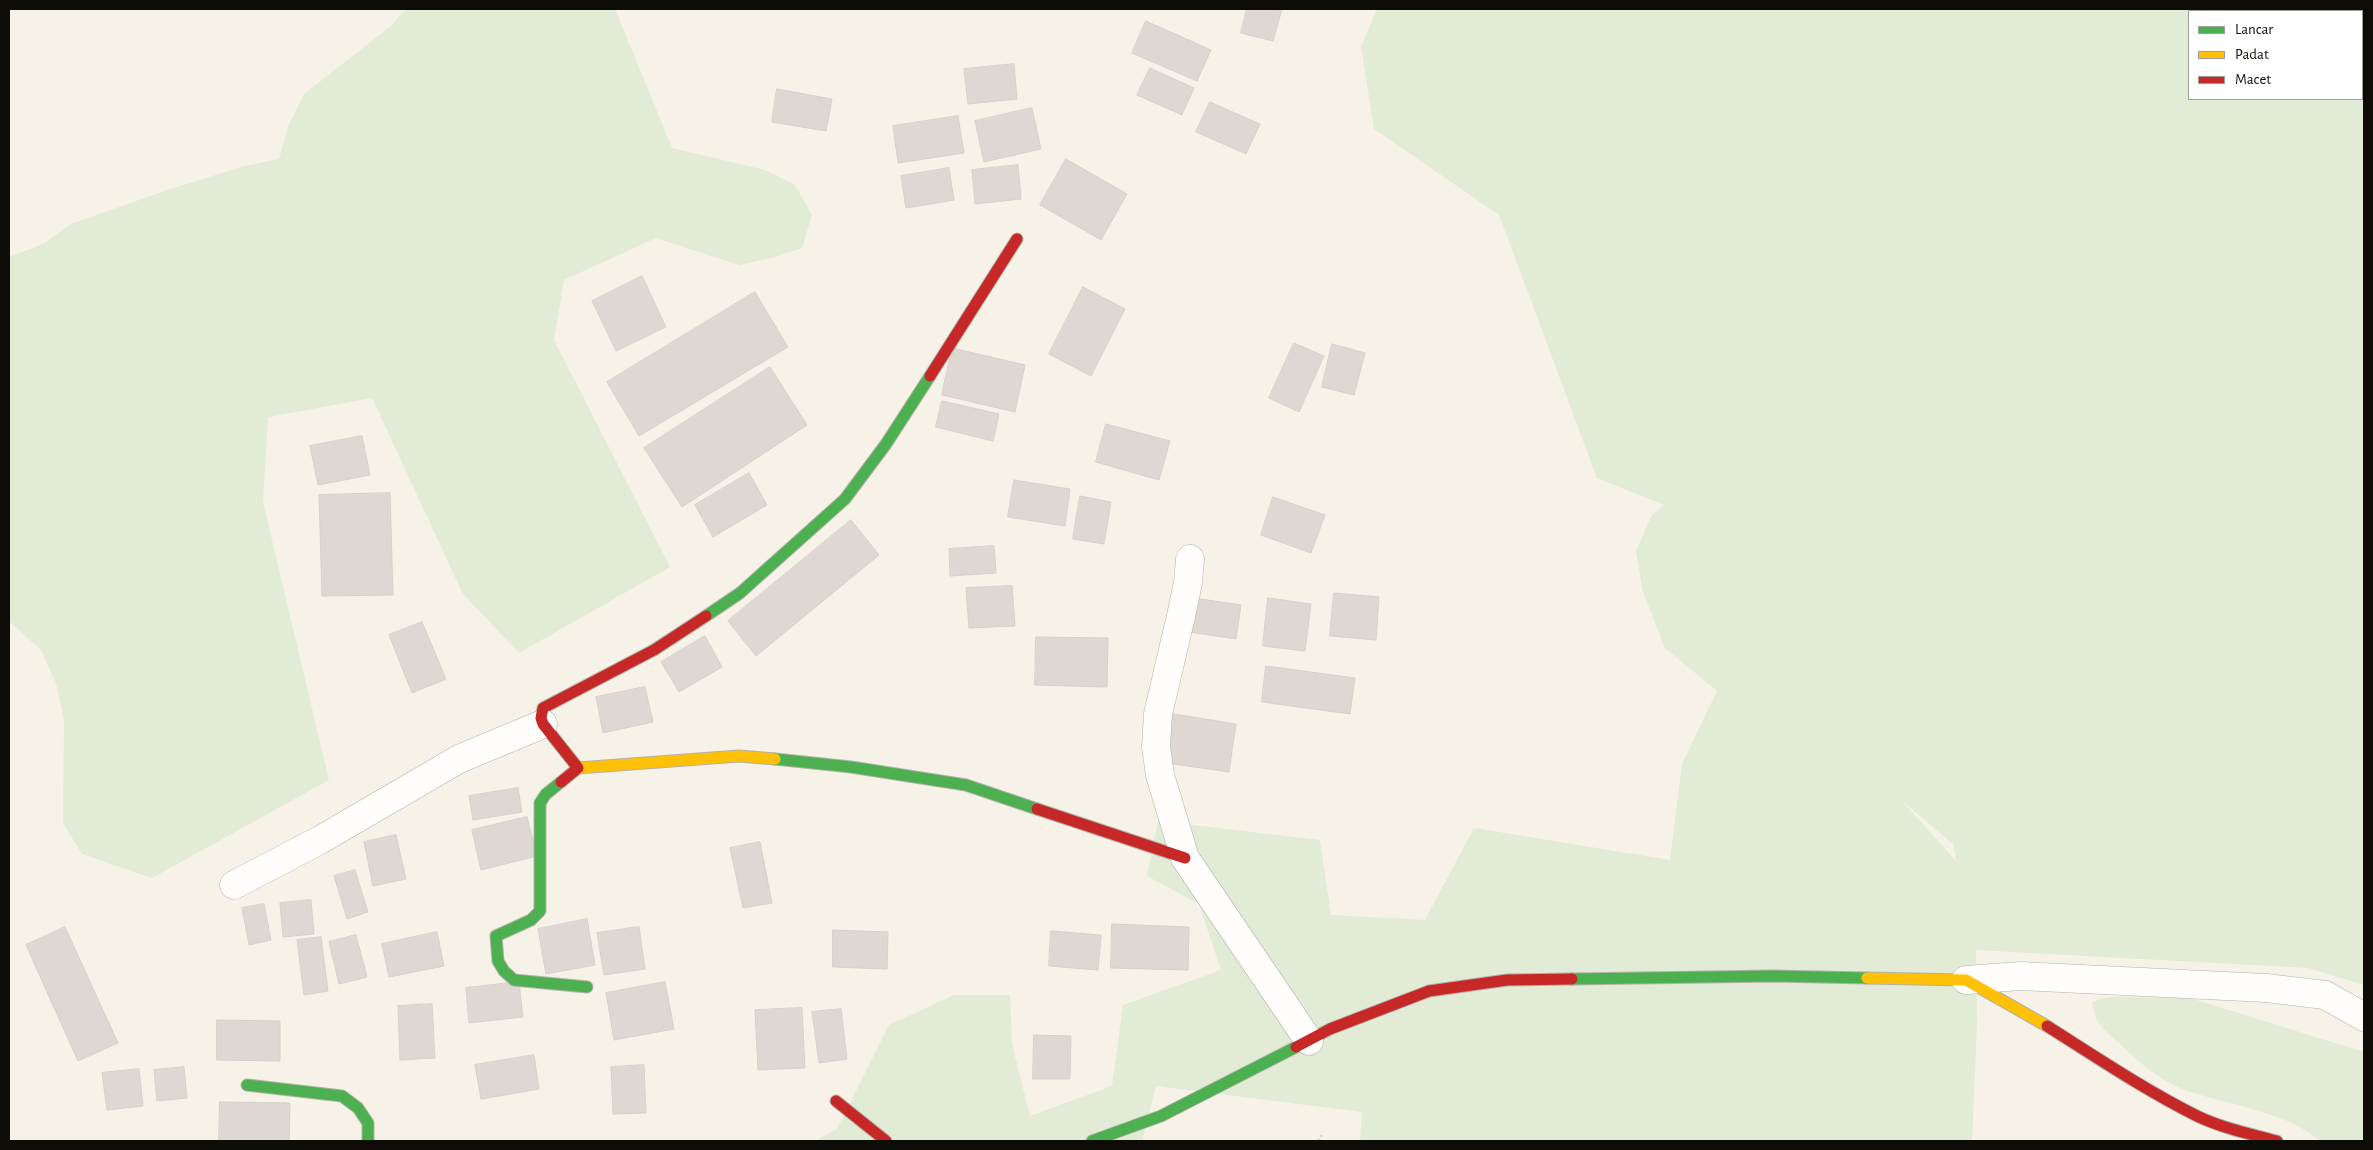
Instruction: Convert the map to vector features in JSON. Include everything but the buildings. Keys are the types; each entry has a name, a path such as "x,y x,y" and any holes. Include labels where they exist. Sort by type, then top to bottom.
{"street":[{"path":"578,768 543,724 540,718 543,708 654,650 740,592 845,499 886,444 1018,239"},
{"path":"1190,559 1185,600 1158,714 1156,746 1160,775 1184,858 1309,1041"},
{"path":"234,885 320,840 459,759 543,724"},
{"path":"587,987 514,980 505,975 495,951 496,936 531,920 540,911 540,803 546,794 578,768 739,756 851,767 966,785 1184,858"},
{"path":"1092,1141 1160,1116 1330,1029 1429,991 1507,980 1773,976 1966,980 2020,976 2266,988 2326,995 2364,1017"},
{"path":"1966,980 2034,1018 2140,1085 2198,1116 2223,1126 2277,1141"},
{"path":"247,1085 342,1096 358,1108 368,1123 368,1141"},
{"path":"836,1101 886,1141"}],"path":[{"path":"1318,1141 1322,1135"}],"green space":[{"path":"406,9 615,9 672,148 765,170 795,185 812,215 802,248 771,258 739,265 656,238 564,280 554,340 670,567 519,653 463,594 372,398 268,417 263,502 329,780 152,878 82,854 63,823 64,720 56,683 41,650 9,621 9,257 43,244 71,224 170,189 245,166 279,159 288,127 304,94 391,26"},
{"path":"1377,9 2364,9 2364,985 2308,968 1976,950 1977,1023 1972,1141 1360,1141 1362,1112 1156,1086 1142,1141 815,1141 837,1129 889,1025 954,995 1010,995 1012,1044 1030,1116 1112,1086 1123,1005 1221,970 1199,904 1147,876 1158,821 1320,840 1331,915 1425,920 1474,828 1670,860 1682,764 1717,691 1665,648 1643,592 1636,551 1652,515 1664,505 1597,478 1499,215 1374,129 1361,47","holes":["1901,800 1953,844 1956,861"]},
{"path":"2107,997 2190,998 2364,1052 2364,1141 2320,1141 2290,1122 2254,1109 2199,1095 2165,1080 2142,1064 2098,1022 2092,1002"}],"traffic: fast":[{"path":"706,616 740,593 845,499 886,444 930,376"},
{"path":"775,759 851,767 966,785 1037,809"},
{"path":"561,782 546,794 540,803 540,911 531,920 496,936 498,961 504,971 514,980 587,987"},
{"path":"1572,979 1773,976 1867,978"},
{"path":"1092,1141 1161,1116 1296,1047"},
{"path":"247,1085 342,1096 358,1108 368,1123 368,1141"}],"traffic: slow":[{"path":"578,768 739,756 775,759"},
{"path":"1867,978 1966,980 2047,1026"}],"traffic: jam":[{"path":"930,376 1017,239"},
{"path":"561,782 578,768 543,724 541,718 543,708 654,650 706,616"},
{"path":"1037,809 1185,858"},
{"path":"1296,1047 1330,1029 1429,991 1507,980 1572,979"},
{"path":"2047,1026 2140,1084 2197,1116 2226,1127 2277,1141"},
{"path":"836,1101 886,1141"}]}
